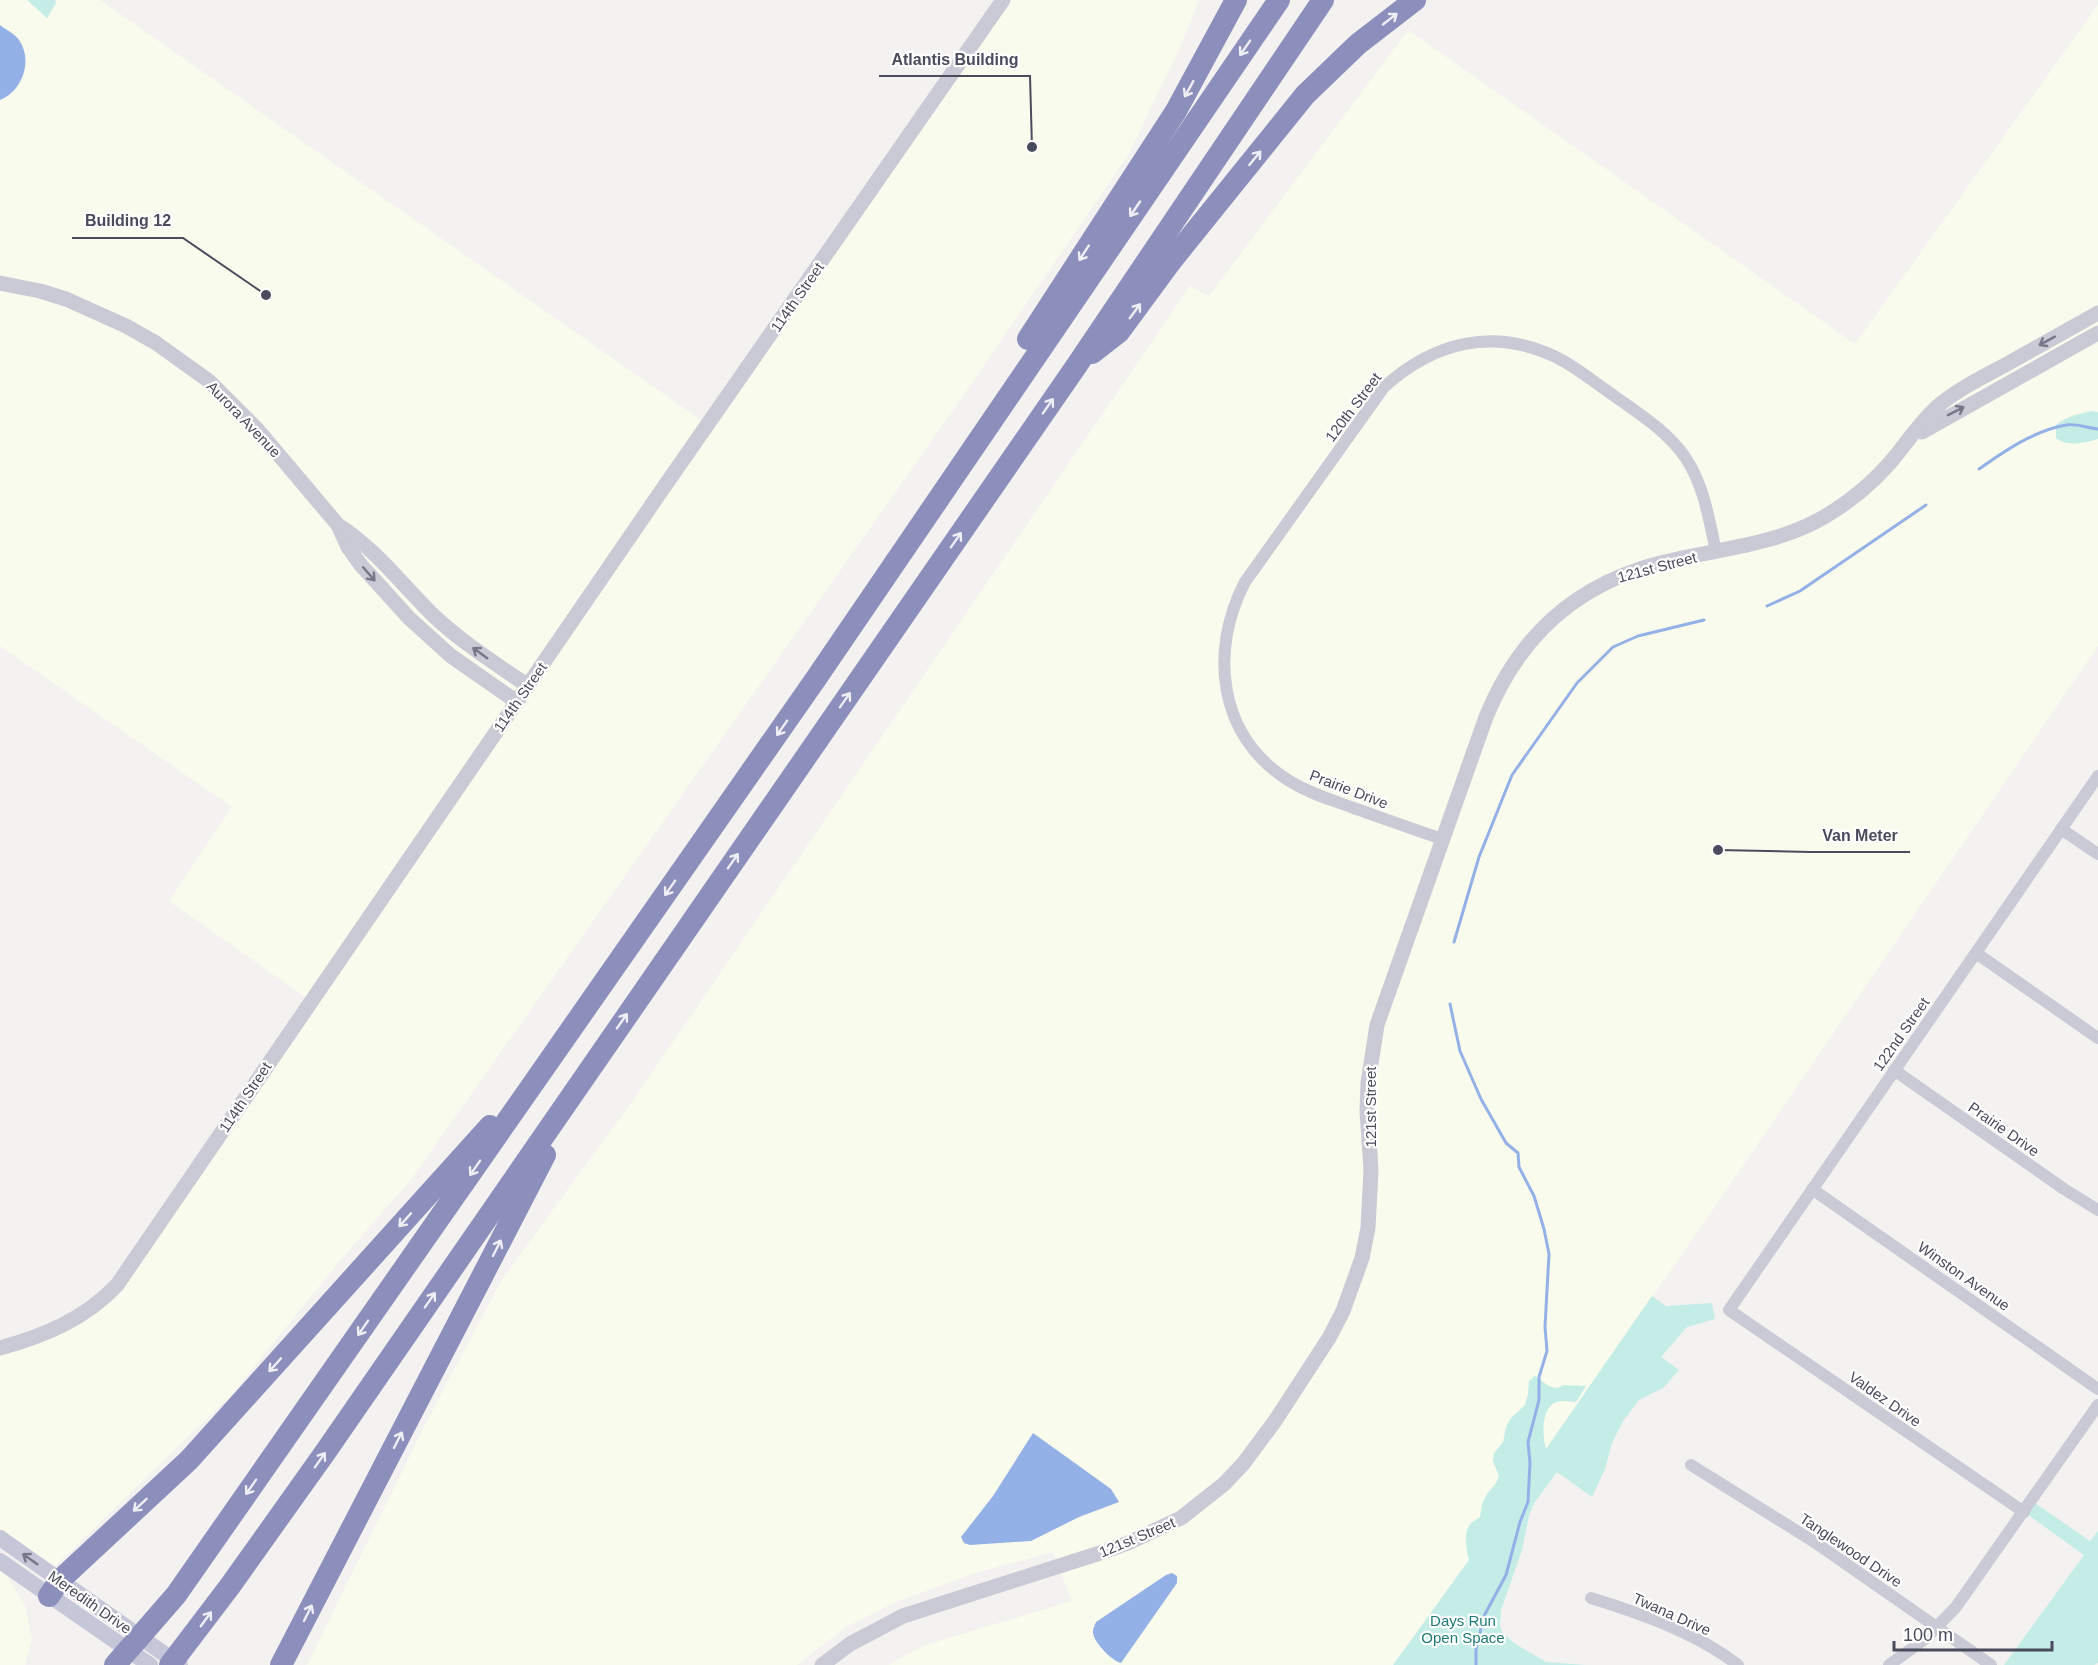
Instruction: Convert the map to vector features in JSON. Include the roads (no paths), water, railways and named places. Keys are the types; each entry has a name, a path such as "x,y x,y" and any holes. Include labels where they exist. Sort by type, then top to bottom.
{"highway":[{"path":"815,680 901,532 1176,111 1236,0"},
{"path":"115,1665 176,1595 557,1052 815,680 1279,0"},
{"path":"170,1665 311,1473 1077,365 1323,0"},
{"path":"1077,365 1119,332 1172,260 1305,95 1358,44 1415,0"},
{"path":"54,1588 189,1460 557,1052"},
{"path":"281,1665 589,1069"}],"main road":[{"name":"Meredith Drive","path":"0,1538 94,1626 150,1665"},
{"name":"Meredith Drive","path":"0,1561 105,1612 180,1665"}],"street":[{"name":"114th Street","path":"0,1348 35,1338 70,1322 117,1286 528,686 1003,0"},
{"name":"Aurora Avenue","path":"0,283 66,299 126,326 169,351 209,381 235,405 338,525 348,547 360,564 409,618 451,656 517,702"},
{"name":"121st Street","path":"822,1665 850,1644 903,1616 1100,1553 1128,1543 1180,1518 1224,1484 1258,1446 1329,1338 1343,1311 1356,1276 1368,1228 1371,1198 1367,1111 1371,1054 1386,996 1494,696 1510,667 1536,634 1576,600 1603,583 1639,569 1779,537 1824,517 1866,487 1935,409 1956,392 2098,313"},
{"name":"121st Street","path":"1906,441 1946,416 2098,333"},
{"name":"120th Street","path":"1245,582 1384,387 1411,365 1445,348 1465,343 1497,340 1541,350 1573,367 1650,421 1675,444 1686,458 1702,491 1716,552"},
{"name":"Aurora Avenue","path":"338,525 360,539 447,627 481,654 528,686"},
{"name":"Prairie Drive","path":"1245,582 1236,599 1226,631 1223,669 1231,706 1238,724 1257,753 1287,779 1304,789 1442,839"},
{"name":"122nd Street","path":"1730,1310 2098,776"},
{"path":"2061,828 2098,854"},
{"path":"1976,952 2098,1038"},
{"name":"Prairie Drive","path":"1894,1070 2064,1189 2098,1210"},
{"name":"Winston Avenue","path":"1812,1189 2098,1389"},
{"name":"Valdez Drive","path":"1730,1310 2024,1512"},
{"path":"1889,1665 1937,1627 1956,1607 2098,1406"},
{"name":"Tanglewood Drive","path":"1691,1465 1816,1543 1991,1665"},
{"name":"Twana Drive","path":"1591,1598 1669,1626 1719,1652 1738,1665"}],"water":[{"path":"0,25 19,40 23,48 25,65 15,90 0,100"},
{"path":"1033,1433 1111,1489 1119,1502 1079,1517 1031,1541 970,1545 964,1543 961,1537 993,1496"},
{"path":"1172,1573 1177,1576 1177,1583 1121,1663 1113,1659 1096,1640 1093,1631 1096,1622"}],"waterway":[{"path":"1979,469 1999,455 2042,432 2066,425 2098,429"},
{"path":"1767,606 1800,591 1926,505"},
{"path":"1454,942 1479,857 1512,775 1577,683 1613,647 1638,636 1704,620"},
{"path":"1450,1004 1460,1051 1481,1099 1506,1143 1518,1153 1519,1167 1534,1196 1549,1254 1545,1327 1547,1351 1539,1377 1539,1400 1528,1442 1530,1463 1528,1502 1520,1522 1506,1575 1484,1616 1476,1649 1476,1665"}],"place":[{"name":"Atlantis Building","path":"1032,147"},
{"name":"Building 12","path":"266,295"},
{"name":"Van Meter","path":"1718,850"}],"park label":[{"name":"Days Run Open Space","path":"1463,1628"}]}
